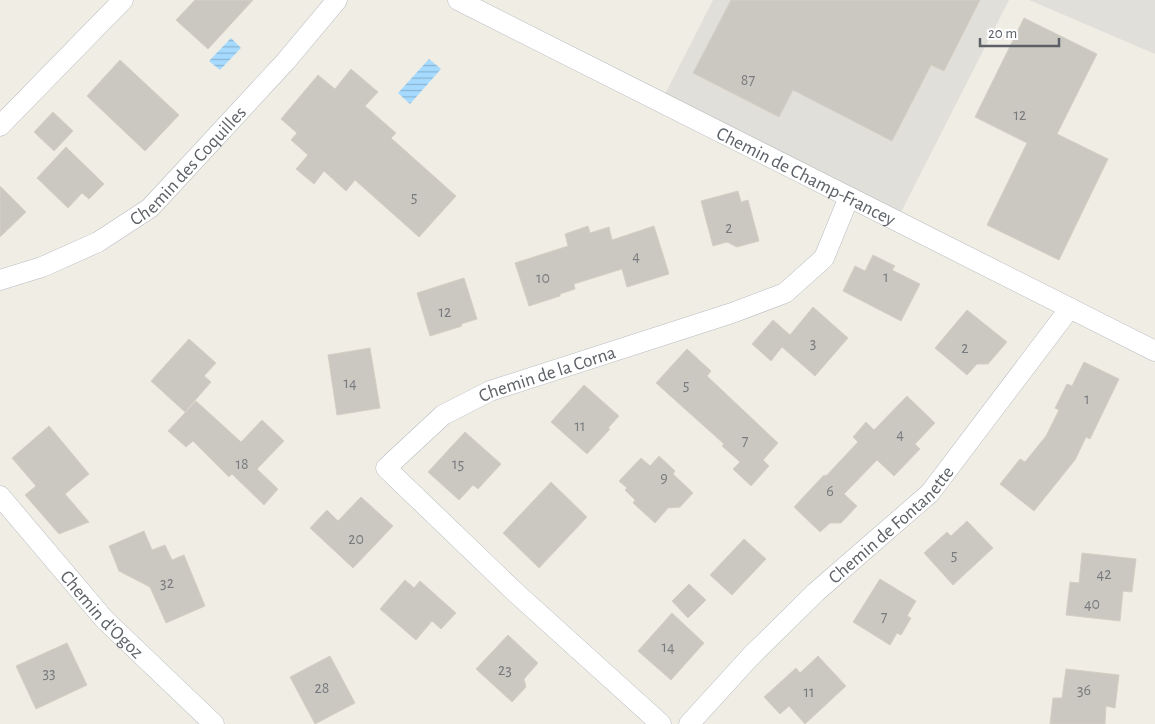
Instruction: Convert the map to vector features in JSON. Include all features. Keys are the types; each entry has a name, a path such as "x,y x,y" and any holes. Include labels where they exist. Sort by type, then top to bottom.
{"street":[{"path":"0,126 124,0"},
{"name":"Chemin des Coquilles","path":"0,280 42,267 98,242 150,208 286,61 337,0"},
{"name":"Chemin de Champ-Francey","path":"458,0 1155,351"},
{"name":"Chemin de la Corna","path":"661,724 515,592 386,468 443,415 490,391 732,313 785,293 824,258 849,197"},
{"name":"Chemin de Fontanette","path":"689,724 751,656 816,592 930,493 1070,308"},
{"name":"Chemin d'Ogoz","path":"0,496 104,619 214,724"}],"shaded area":[{"path":"713,0 1009,0 897,220 661,102"},
{"path":"1029,0 1155,0 1155,54"}],"water":[{"path":"231,38 241,48 220,70 209,61"},
{"path":"429,59 441,69 410,104 398,93"}],"building":[{"path":"195,0 253,0 208,49 176,20"},
{"path":"731,0 980,0 944,71 931,65 892,141 793,90 779,117 693,73"},
{"path":"1024,18 1097,54 1057,134 1108,159 1059,260 987,225 1027,143 975,117"},
{"path":"120,60 179,115 145,151 87,96"},
{"path":"351,69 378,92 365,106 396,133 391,138 456,196 419,237 355,180 346,191 324,171 314,184 296,169 308,155 291,140 297,133 281,119 318,75 335,89"},
{"path":"53,112 73,131 54,151 34,132"},
{"path":"66,147 104,184 89,199 82,193 68,208 37,178"},
{"path":"0,186 26,212 0,237"},
{"path":"738,191 741,202 748,200 759,241 737,247 727,242 713,246 701,201"},
{"path":"588,226 590,233 609,227 612,240 654,226 669,274 627,287 622,269 574,284 575,289 529,306 515,263 568,246 565,234"},
{"path":"873,255 895,266 892,270 920,284 901,321 843,291 855,266 865,271"},
{"path":"464,278 477,319 430,336 417,293"},
{"path":"813,307 848,338 815,376 782,347 771,361 752,344 773,320 790,335"},
{"path":"967,310 1007,342 988,364 977,364 967,375 935,348"},
{"path":"189,339 216,363 204,376 211,382 185,412 151,381"},
{"path":"370,348 380,408 337,415 328,355"},
{"path":"687,349 711,371 707,376 778,443 763,460 769,466 751,486 733,469 740,462 722,446 724,444 656,383"},
{"path":"1084,362 1119,379 1090,439 1086,437 1075,460 1034,511 1000,484 1020,459 1025,462 1046,436 1059,410 1055,408 1067,384 1072,386"},
{"path":"584,385 619,416 587,454 551,422"},
{"path":"907,396 935,423 915,444 920,449 894,476 877,460 844,494 857,506 841,523 830,523 820,532 794,507 858,442 853,437 866,422 874,430"},
{"path":"196,401 241,442 262,420 284,441 257,469 278,489 264,505 232,474 229,477 193,441 186,447 168,431"},
{"path":"49,426 89,474 65,494 89,522 59,534 25,495 36,486 12,458"},
{"path":"465,432 501,464 478,489 473,485 459,500 428,472"},
{"path":"659,456 675,471 673,474 693,493 680,507 668,508 655,523 633,503 635,500 625,490 627,488 619,481 641,458 650,466"},
{"path":"551,482 587,517 539,568 503,533"},
{"path":"361,497 393,526 353,568 310,528 327,510 338,521"},
{"path":"967,521 993,548 953,585 924,553 947,532 951,536"},
{"path":"144,531 152,550 165,545 172,560 184,555 205,606 166,623 150,587 119,571 109,546"},
{"path":"744,539 766,559 732,595 710,575"},
{"path":"1082,553 1136,559 1132,592 1123,591 1120,621 1066,615 1070,582 1079,583"},
{"path":"880,579 916,601 907,616 911,618 901,635 897,633 890,645 853,622"},
{"path":"405,580 414,588 420,581 456,613 441,629 432,621 416,640 380,609"},
{"path":"689,584 706,600 688,618 672,601"},
{"path":"672,613 704,643 671,680 638,651"},
{"path":"508,635 538,663 524,679 526,687 512,702 476,669"},
{"path":"67,643 87,685 36,709 16,666"},
{"path":"330,656 355,703 315,724 290,677"},
{"path":"818,656 846,686 805,724 789,706 780,714 764,697 796,668 800,673"},
{"path":"1066,669 1119,675 1115,708 1106,706 1105,724 1050,724 1053,698 1062,698"}]}
